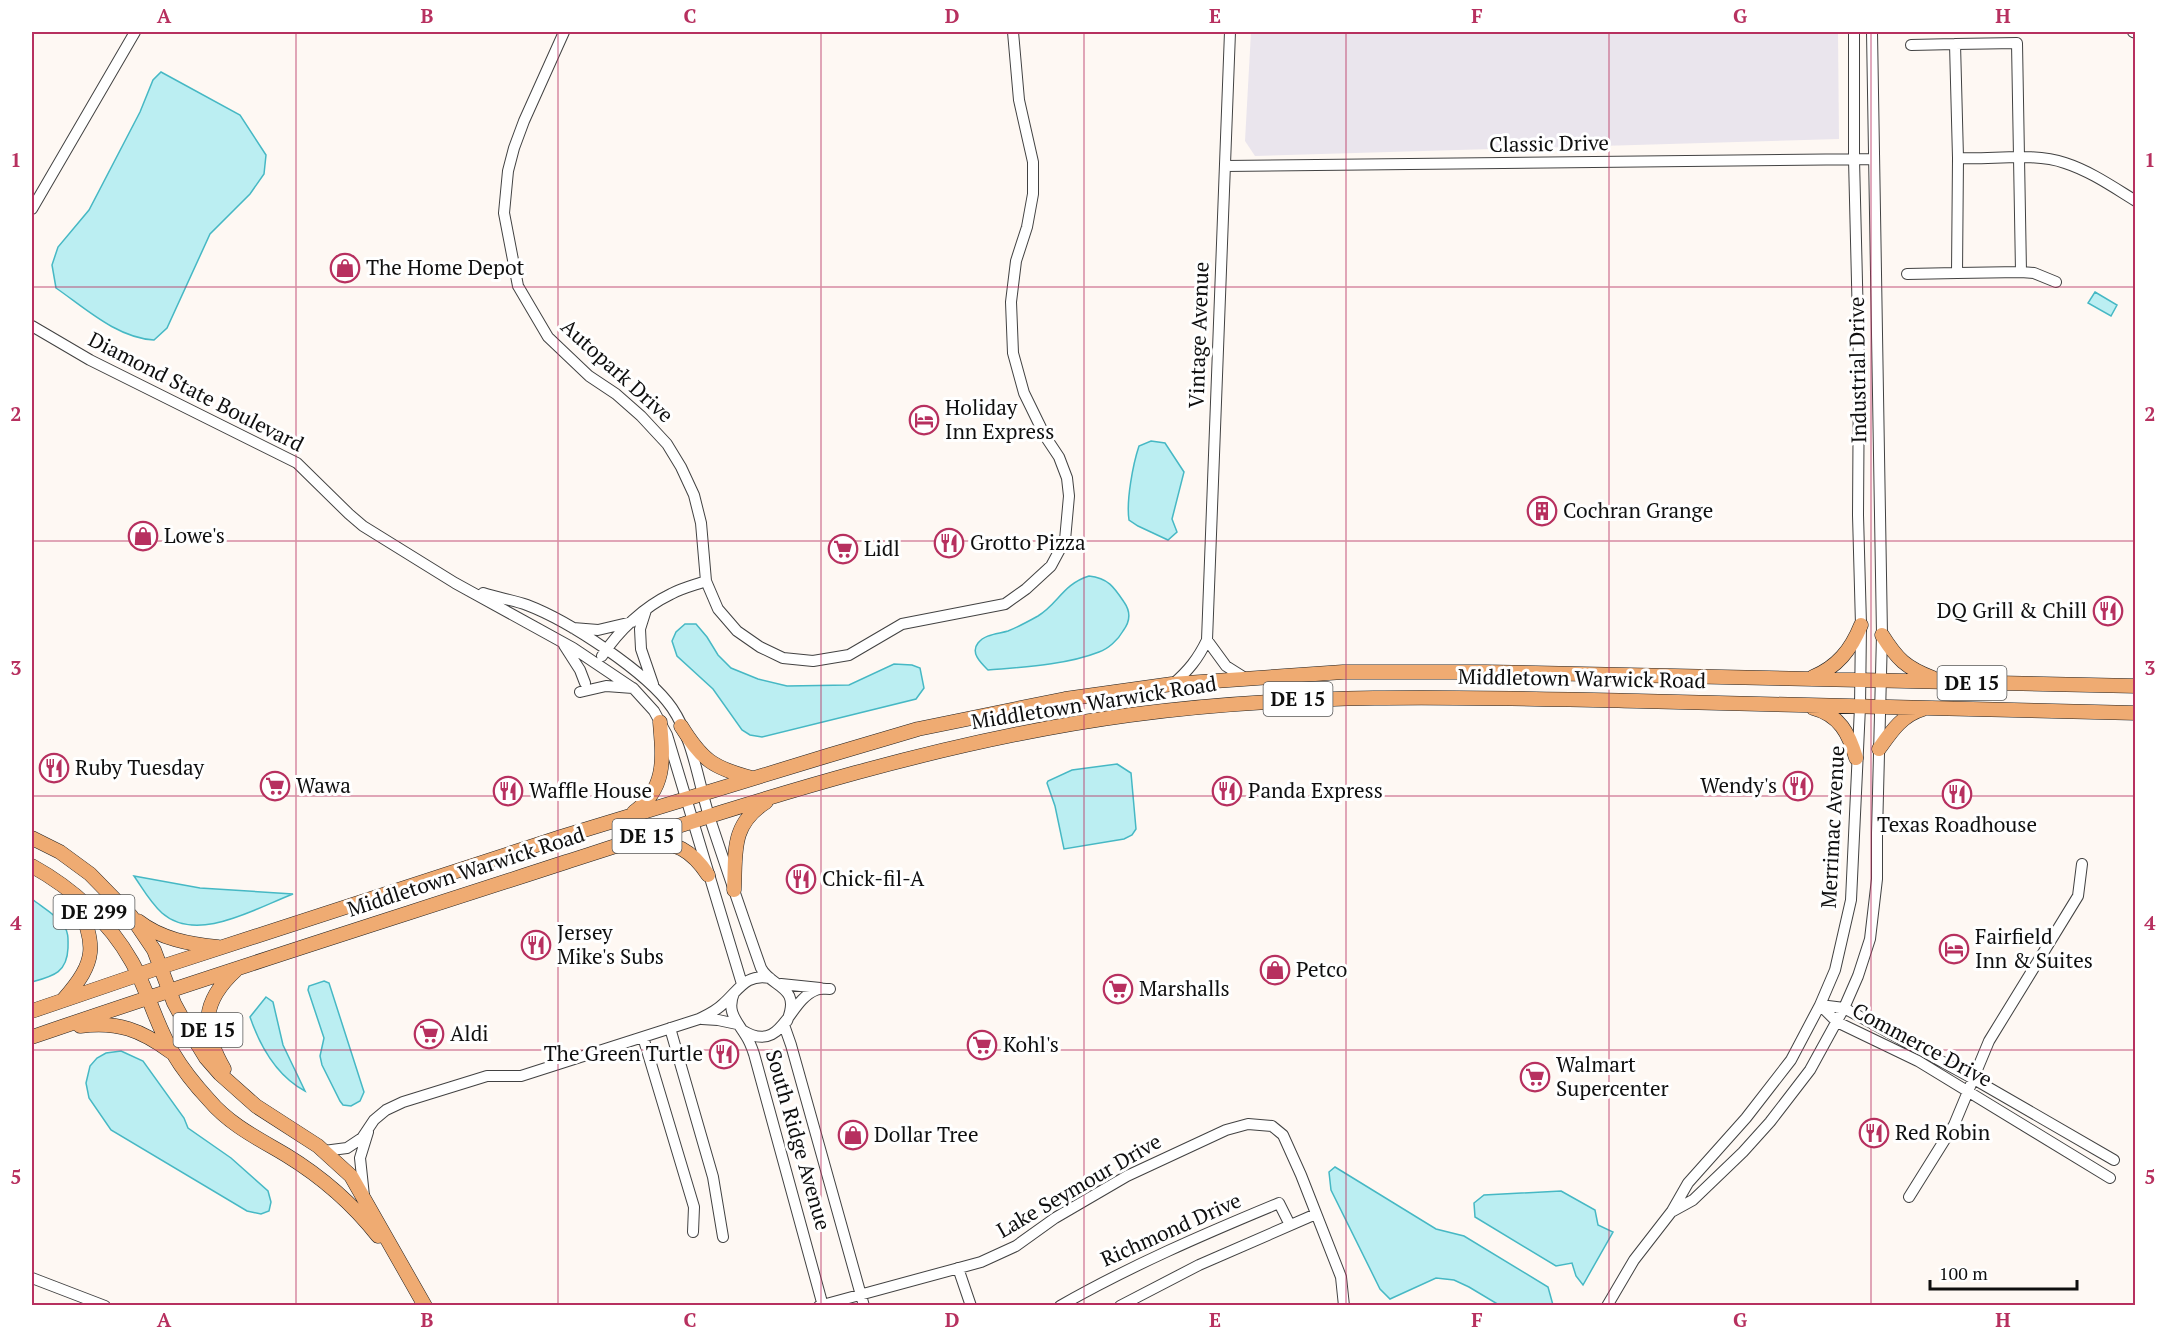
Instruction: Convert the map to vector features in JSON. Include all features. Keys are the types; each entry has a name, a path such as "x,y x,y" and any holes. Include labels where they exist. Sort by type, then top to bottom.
{"main road":[{"path":"1808,679 1826,671 1838,661 1854,643 1861,625"},
{"path":"1882,635 1896,656 1913,670 1943,682"},
{"name":"Middletown Warwick Road","path":"32,1011 161,967 754,778 918,729 1065,699 1172,684 1343,672 2136,686"},
{"name":"Middletown Warwick Road","path":"32,1037 170,990 779,795 970,742 1132,714 1257,701 1406,696 2136,713"},
{"path":"1803,705 1822,710 1835,719 1850,736 1856,758"},
{"path":"1879,750 1900,722 1912,712 1927,708"},
{"path":"624,818 644,803 655,789 661,775 663,758 660,722"},
{"path":"681,726 696,749 711,763 728,772 754,778"},
{"path":"734,890 736,864 734,852 740,830 752,813 779,795"},
{"name":"DE 299","path":"32,838 60,852 90,874 131,916 144,925 170,939 225,947"},
{"path":"637,839 667,843 681,848 695,858 708,875"},
{"name":"DE 299","path":"32,866 74,894 108,928 121,944 138,975"},
{"path":"62,1001 81,980 91,954 86,922 74,894"},
{"path":"131,916 154,950 187,1027 206,1058 241,1093"},
{"name":"DE 15","path":"238,968 220,986 207,1017 214,1052 241,1093 275,1119 324,1151 351,1176 425,1305"},
{"name":"DE 15","path":"138,975 172,1052 210,1102 237,1126 338,1191 360,1213 399,1261"},
{"path":"57,1028 94,1024 125,1027 149,1036 172,1052"}],"street":[{"path":"32,209 135,32"},
{"name":"Autopark Drive","path":"564,32 524,121 508,171 504,213 518,286 555,345 589,376 616,394 641,416 667,444 694,495 701,523 706,581 718,609 737,631 760,646 783,658 813,661 849,655 902,624 1005,604 1026,589 1051,566 1065,540 1069,496 1067,478 1059,458 1045,436 1024,393 1013,353 1012,292 1016,261 1027,227 1033,194 1033,162 1019,100 1013,32"},
{"name":"Vintage Avenue","path":"1172,684 1197,660 1207,640 1230,32"},
{"name":"Industrial Drive","path":"1854,32 1861,625 1859,680"},
{"name":"Industrial Drive","path":"1872,32 1882,635 1880,707"},
{"path":"1911,45 2017,43 2021,272"},
{"path":"1956,44 1958,273"},
{"path":"1958,158 2019,157 2064,162 2090,174 2136,201"},
{"name":"Classic Drive","path":"1225,166 1874,159"},
{"path":"1906,274 2021,272 2034,273 2056,282"},
{"name":"Diamond State Boulevard","path":"32,326 90,360 297,464 363,526 455,583 597,663 634,688 646,700 667,735 686,799"},
{"path":"597,663 606,650 647,609 671,594 706,581"},
{"name":"Diamond State Boulevard","path":"455,583 528,606 606,650 639,674 673,709 681,726 710,816"},
{"path":"647,609 640,629 641,649 654,688"},
{"path":"570,628 598,630 632,622"},
{"path":"1207,640 1227,666 1245,678"},
{"path":"562,643 580,670 582,688 606,686 634,688"},
{"name":"Merrimac Avenue","path":"1607,1305 1634,1260 1672,1211 1688,1184 1746,1118 1791,1060 1820,1005 1835,970 1851,900 1860,707 1859,680"},
{"name":"Merrimac Avenue","path":"1672,1211 1693,1200 1743,1152 1770,1122 1809,1070 1837,1022 1858,976 1870,939 1878,879 1880,707"},
{"name":"South Ridge Avenue","path":"686,799 739,987 731,1008 754,1054 822,1305"},
{"path":"699,1019 718,1020 738,1026 751,1034 764,1036 775,1032 785,1023 803,999 815,990 830,989 781,984 762,971 710,816"},
{"path":"1909,1197 1954,1125 1989,1041 2078,896 2082,864"},
{"path":"324,1151 347,1148 362,1138 386,1110 403,1102 487,1076 521,1076 699,1019 716,1010 739,987 754,978 771,978"},
{"name":"South Ridge Avenue","path":"781,984 790,1002 790,1011 785,1023 864,1305"},
{"name":"Commerce Drive","path":"1820,1005 1844,1008 2114,1160"},
{"name":"Commerce Drive","path":"1820,1005 1837,1022 1918,1061 2110,1178"},
{"path":"670,1028 713,1177 723,1237"},
{"path":"643,1037 694,1207 693,1232"},
{"name":"Lake Seymour Drive","path":"822,1305 981,1262 1016,1246 1055,1218 1127,1176 1226,1130 1248,1124 1272,1126 1282,1136 1341,1277 1344,1305"},
{"path":"364,1197 360,1158 369,1129"},
{"name":"Richmond Drive","path":"1060,1305 1209,1232 1279,1203 1290,1225"},
{"name":"Richmond Drive","path":"1120,1305 1199,1265 1316,1214"},
{"path":"958,1268 971,1305"},
{"path":"32,1278 99,1304"}],"shaded area":[{"path":"1251,32 1838,32 1839,139 1255,156 1245,141"}],"water":[{"path":"161,72 240,115 266,155 264,174 250,194 210,234 167,328 154,340 140,338 114,328 56,288 52,265 58,247 89,210 140,112 153,80"},
{"path":"2095,292 2117,305 2111,316 2088,303"},
{"path":"1151,441 1165,443 1184,472 1172,519 1177,532 1168,540 1129,520 1129,493 1139,446"},
{"path":"1089,576 1110,584 1128,609 1129,617 1125,628 1109,646 1099,652 1059,663 988,670 980,661 975,650 981,640 1008,631 1038,616 1073,584"},
{"path":"685,624 696,624 718,655 731,668 758,679 787,686 849,685 894,664 920,668 924,688 916,699 762,737 750,735 742,730 713,689 677,656 672,641 676,632"},
{"path":"1117,764 1131,773 1136,829 1132,835 1124,839 1064,849 1048,781 1072,770"},
{"path":"134,876 200,888 293,894 227,920 192,925 176,922 162,913"},
{"path":"32,899 61,922 67,931 68,942 67,956 62,968 52,975 32,982"},
{"path":"324,981 329,983 364,1092 360,1101 351,1106 343,1105 340,1101 322,1065 320,1056 324,1038 308,990 309,986"},
{"path":"266,997 273,1002 283,1045 305,1091 278,1069 264,1049 254,1028 250,1017"},
{"path":"121,1051 143,1061 184,1118 188,1128 231,1158 268,1191 271,1202 269,1211 261,1214 247,1211 111,1130 89,1098 86,1083 90,1066 97,1058 106,1053"},
{"path":"1335,1167 1436,1229 1464,1236 1548,1287 1553,1305 1499,1305 1454,1280 1436,1278 1390,1299 1380,1289 1331,1190 1329,1172"},
{"path":"1561,1191 1595,1210 1598,1225 1613,1232 1583,1285 1576,1276 1572,1263 1556,1266 1475,1217 1474,1203 1484,1195"}],"place":[{"name":"The Home Depot","path":"345,268"},
{"name":"Holiday Inn Express","path":"924,420"},
{"name":"Cochran Grange","path":"1542,511"},
{"name":"Lowe's","path":"143,536"},
{"name":"Grotto Pizza","path":"949,543"},
{"name":"Lidl","path":"843,549"},
{"name":"DQ Grill & Chill","path":"2108,611"},
{"name":"Ruby Tuesday","path":"54,768"},
{"name":"Wawa","path":"275,786"},
{"name":"Wendy's","path":"1798,786"},
{"name":"Waffle House","path":"508,791"},
{"name":"Panda Express","path":"1227,791"},
{"name":"Texas Roadhouse","path":"1957,794"},
{"name":"Chick-fil-A","path":"801,879"},
{"name":"Jersey Mike's Subs","path":"536,945"},
{"name":"Fairfield Inn & Suites","path":"1954,949"},
{"name":"Petco","path":"1275,970"},
{"name":"Marshalls","path":"1118,989"},
{"name":"Aldi","path":"429,1034"},
{"name":"Kohl's","path":"982,1045"},
{"name":"The Green Turtle","path":"724,1054"},
{"name":"Walmart Supercenter","path":"1535,1077"},
{"name":"Red Robin","path":"1874,1133"},
{"name":"Dollar Tree","path":"853,1135"}]}
